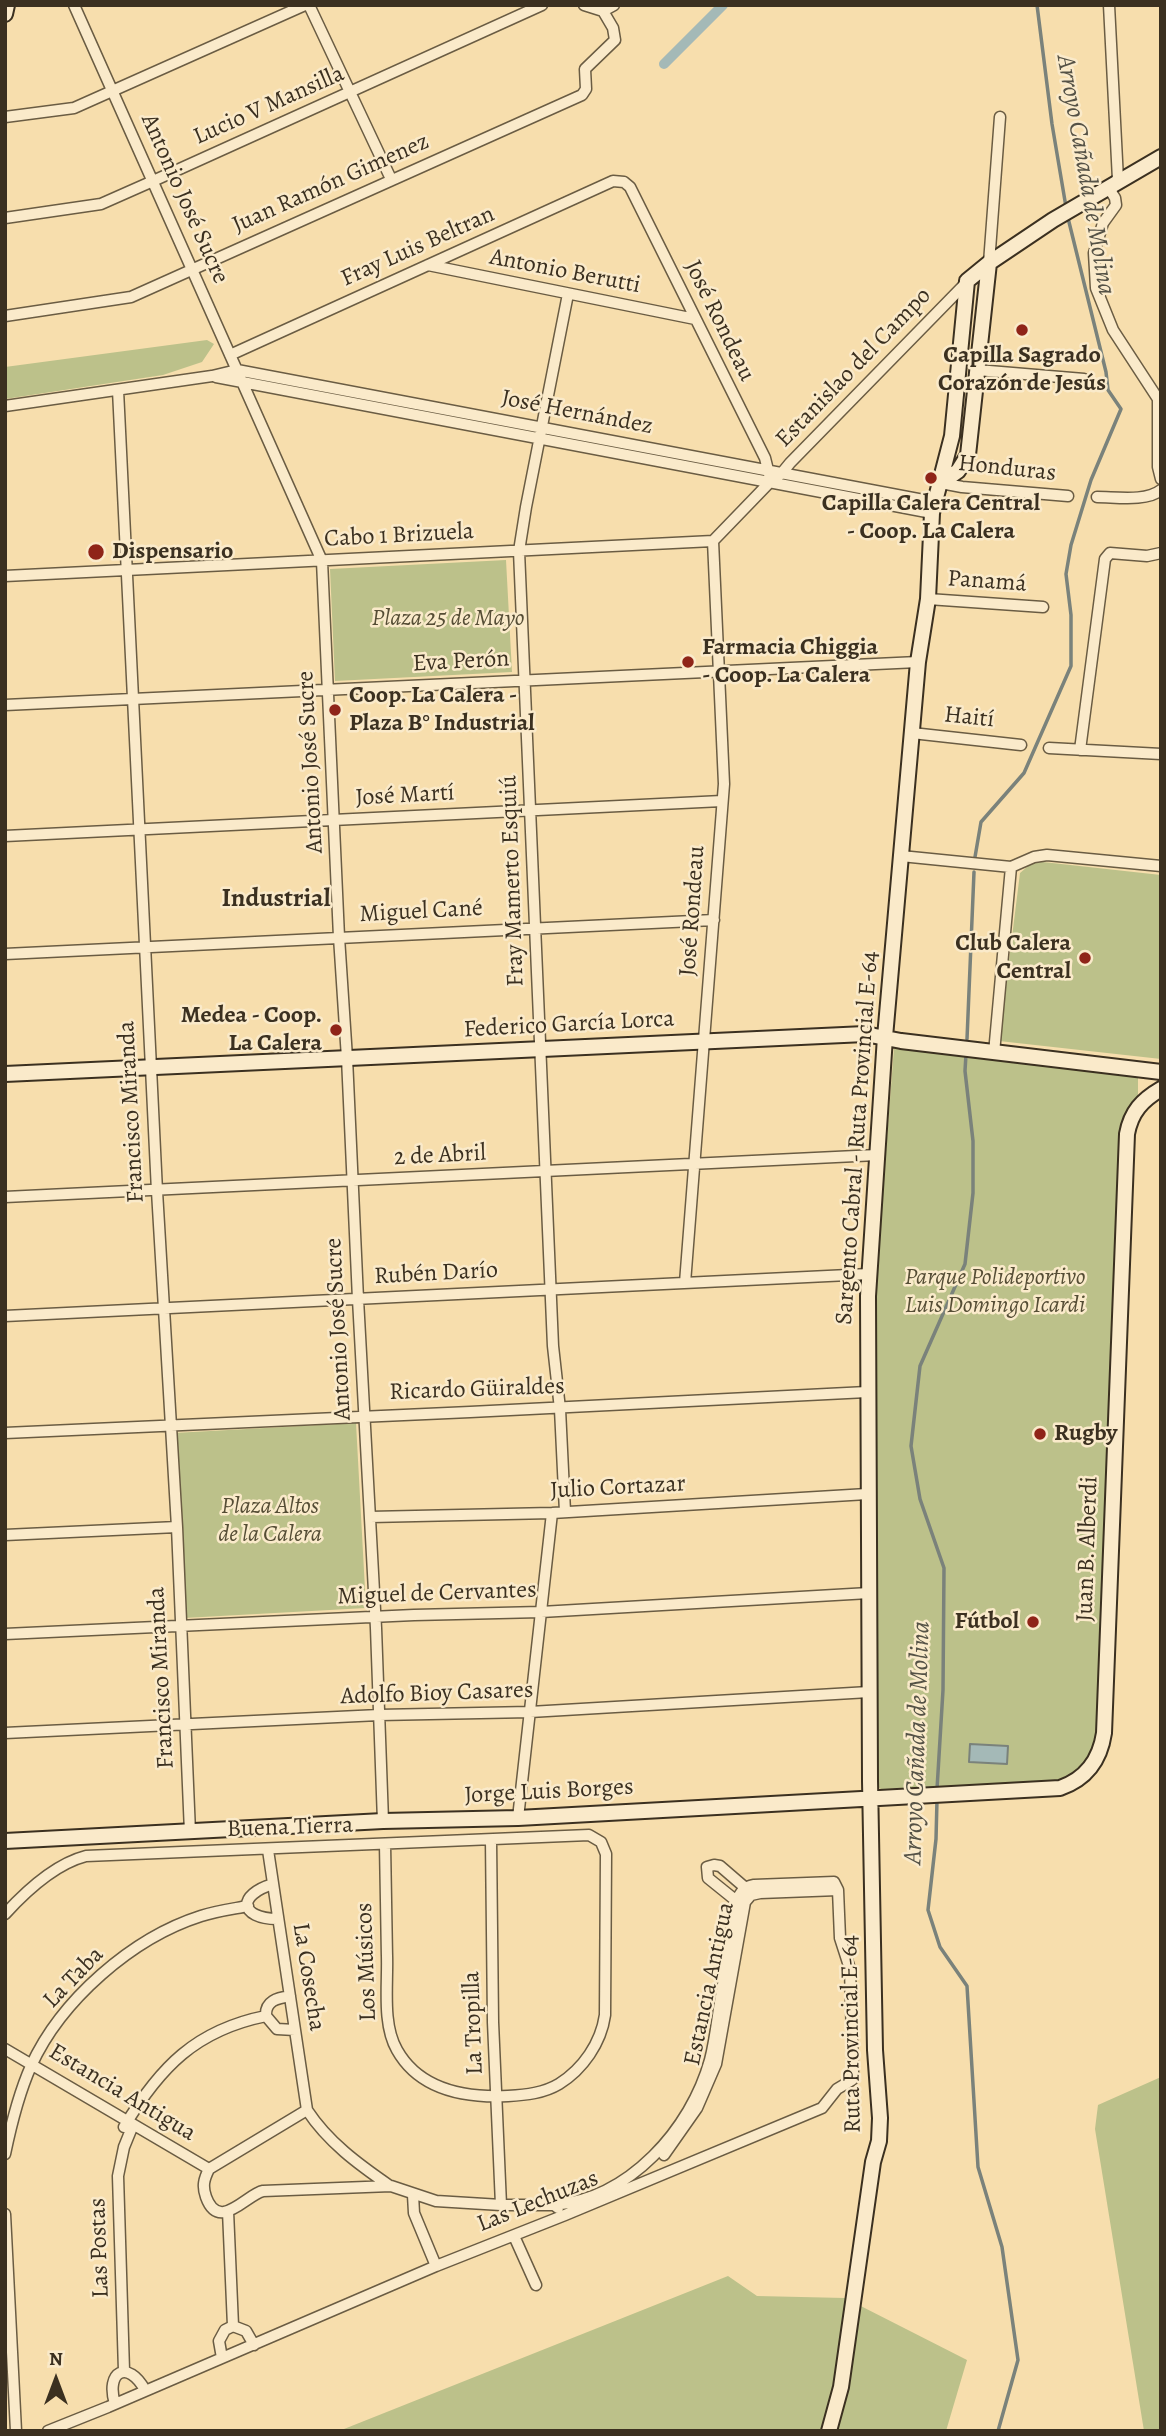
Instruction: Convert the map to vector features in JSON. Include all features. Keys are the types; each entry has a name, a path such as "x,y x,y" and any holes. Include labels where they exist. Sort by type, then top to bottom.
{"street":[{"path":"5,13 7,5"},
{"name":"Antonio José Sucre","path":"74,5 322,561 383,1821"},
{"path":"5,117 65,110 307,5 391,179"},
{"name":"Lucio V Mansilla","path":"5,218 101,204 542,5"},
{"path":"584,5 603,11 614,5"},
{"path":"1109,5 1113,183 1116,205 1103,223 1094,253 1096,288 1113,330 1157,392 1158,467 1161,479"},
{"name":"Juan Ramón Gimenez","path":"5,316 122,300 582,95 586,89 585,69 615,40 613,28 603,11"},
{"path":"989,263 1000,117"},
{"path":"967,281 989,263 1074,206 1161,157"},
{"name":"Fray Luis Beltran","path":"230,355 613,181 624,182"},
{"name":"José Rondeau","path":"624,182 630,187 765,458 770,477"},
{"name":"Sargento Cabral - Ruta Provincial E-64","path":"941,483 958,471 968,455 989,263"},
{"name":"Antonio Berutti","path":"428,265 695,319"},
{"name":"Sargento Cabral - Ruta Provincial E-64","path":"871,1800 867,1494 869,1274 885,1037 918,662 928,598 933,508 951,436 967,281"},
{"name":"Estanislao del Campo","path":"770,477 781,474 967,281"},
{"name":"Fray Mamerto Esquiú","path":"565,1512 560,1409 553,1346 519,551 568,294"},
{"name":"José Hernández","path":"5,407 237,370 540,439 770,477 933,508"},
{"path":"977,370 1084,379"},
{"name":"José Hernández","path":"212,376 543,428 770,477"},
{"name":"Francisco Miranda","path":"118,390 157,1191 177,1527 190,1832"},
{"path":"781,474 933,508"},
{"path":"713,541 770,477"},
{"name":"Honduras","path":"941,483 1068,496"},
{"path":"1097,497 1144,496 1161,490"},
{"name":"José Rondeau","path":"685,1283 724,776 713,541"},
{"name":"Cabo 1 Brizuela","path":"5,576 713,541"},
{"path":"1080,750 1105,559 1110,553 1161,553"},
{"name":"Panamá","path":"928,598 1043,607"},
{"name":"Eva Perón","path":"5,705 918,662"},
{"name":"Haití","path":"912,733 1021,745"},
{"path":"1049,748 1161,754"},
{"name":"José Martí","path":"5,836 722,801"},
{"path":"901,856 1012,867 1034,857 1047,855 1161,866"},
{"path":"994,1053 1012,867"},
{"name":"Miguel Cané","path":"5,954 714,920"},
{"name":"Federico García Lorca","path":"5,1074 865,1034 994,1053 1161,1072"},
{"path":"1133,1068 1143,1076 1145,1087 1138,1107"},
{"path":"1138,1107 1161,1089"},
{"name":"Juan B. Alberdi","path":"1089,1770 1101,1747 1104,1732 1125,1163 1128,1127 1138,1107"},
{"name":"2 de Abril","path":"5,1197 877,1155"},
{"name":"Rubén Darío","path":"5,1316 869,1274"},
{"name":"Ricardo Güiraldes","path":"5,1433 560,1409 867,1392"},
{"name":"Julio Cortazar","path":"370,1517 552,1513 867,1494"},
{"path":"518,1818 552,1513"},
{"path":"5,1535 177,1527"},
{"name":"Miguel de Cervantes","path":"5,1634 541,1612 869,1593"},
{"name":"Adolfo Bioy Casares","path":"5,1734 379,1716 530,1712 869,1692"},
{"name":"Jorge Luis Borges","path":"5,1841 383,1821 518,1818 1060,1788 1079,1780 1089,1770"},
{"name":"Ruta Provincial E-64","path":"830,2431 841,2387 873,2162 880,2135 875,2038 871,1800"},
{"name":"Buena Tierra","path":"5,1914 54,1871 76,1858 86,1856 582,1834 595,1838"},
{"name":"Los Músicos","path":"385,1844 388,2015 393,2043 418,2075 442,2089 474,2096 498,2096 528,2094 558,2084 580,2067 600,2036 605,2004 606,1854 604,1846 595,1838"},
{"name":"La Tropilla","path":"491,1840 493,2022 501,2206"},
{"name":"La Cosecha","path":"268,1850 307,2110 330,2139 365,2169 391,2186"},
{"path":"740,1905 708,1878 707,1867 714,1864 720,1866 748,1891"},
{"path":"273,1884 252,1893 248,1898 248,1906 252,1914 258,1917 277,1919"},
{"name":"Estancia Antigua","path":"5,2049 206,2174 204,2187 209,2203 218,2210 238,2208 256,2192 263,2190 391,2186 436,2201 501,2206 554,2205 585,2199 614,2189 661,2153 692,2101 710,2060 740,1905 748,1891 836,1886"},
{"name":"Las Lechuzas","path":"48,2431 436,2266 565,2216 614,2189 674,2170 822,2109 837,2089 852,2080 850,1969 839,1932 836,1886"},
{"name":"La Taba","path":"5,2154 11,2126 31,2067 59,2021 94,1981 142,1944 180,1924 222,1910 248,1906"},
{"name":"Las Postas","path":"115,2404 113,2381 116,2375 124,2371 118,2176 129,2126 148,2090 165,2069 198,2041 230,2026 266,2016 270,2002 289,1996"},
{"path":"266,2016 277,2029 295,2030"},
{"name":"Estancia Antigua","path":"5,2056 31,2067"},
{"path":"206,2174 307,2110"},
{"path":"661,2153 674,2170"},
{"path":"356,2188 365,2180 365,2169"},
{"path":"413,2195 414,2213 436,2266"},
{"path":"554,2205 565,2216"},
{"path":"228,2211 233,2326"},
{"path":"5,2214 16,2431"},
{"path":"514,2236 536,2285"},
{"path":"222,2358 219,2341 225,2330 233,2326 246,2331 254,2345"},
{"path":"124,2371 136,2376 145,2390"}],"green space":[{"path":"207,340 214,344 202,362 163,375 5,399 5,367"},
{"name":"Plaza 25 de Mayo","path":"506,560 512,672 335,681 330,569"},
{"name":"Club Calera Central","path":"1034,861 1161,875 1161,1059 999,1041 1020,873"},
{"name":"Parque Polideportivo Luis Domingo Icardi","path":"894,1048 1138,1076 1138,1096 1123,1120 1120,1134 1099,1733 1091,1760 1068,1781 884,1791 878,1787 874,1452 876,1279"},
{"name":"Plaza Altos de la Calera","path":"356,1423 366,1608 184,1618 174,1433"},
{"path":"1161,2077 1161,2431 1144,2431 1095,2129 1098,2105"},
{"path":"728,2276 757,2296 845,2298 967,2360 946,2431 339,2431"}],"shaded area":[{"path":"970,1744 1008,1746 1007,1764 969,1762"}],"waterway":[{"path":"664,64 723,5"},
{"name":"Arroyo Cañada de Molina","path":"1037,5 1066,207"},
{"name":"Arroyo Cañada de Molina","path":"975,857 981,822 1024,773 1071,666 1071,615 1066,574 1071,545 1091,480 1121,409 1108,390 1106,372 1068,218"},
{"name":"Arroyo Cañada de Molina","path":"967,1039 974,872"},
{"name":"Arroyo Cañada de Molina","path":"937,1789 943,1690 944,1568 920,1499 911,1446 920,1366 965,1264 973,1193 973,1141 965,1071 966,1054"},
{"name":"Arroyo Cañada de Molina","path":"937,1800 936,1839 928,1910 940,1947 967,1986 978,2167 1002,2247 1018,2360 998,2431"}],"place":[{"name":"Capilla Sagrado Corazón de Jesús","path":"1022,330"},
{"name":"Capilla Calera Central - Coop. La Calera","path":"931,478"},
{"name":"Dispensario","path":"96,552"},
{"name":"Farmacia Chiggia - Coop. La Calera","path":"688,662"},
{"name":"Coop. La Calera - Plaza B° Industrial","path":"335,710"},
{"name":"Club Calera Central","path":"1085,958"},
{"name":"Medea - Coop. La Calera","path":"336,1030"},
{"name":"Rugby","path":"1040,1434"},
{"name":"Fútbol","path":"1033,1622"}],"district":[{"name":"Industrial","path":"276,900"}]}
